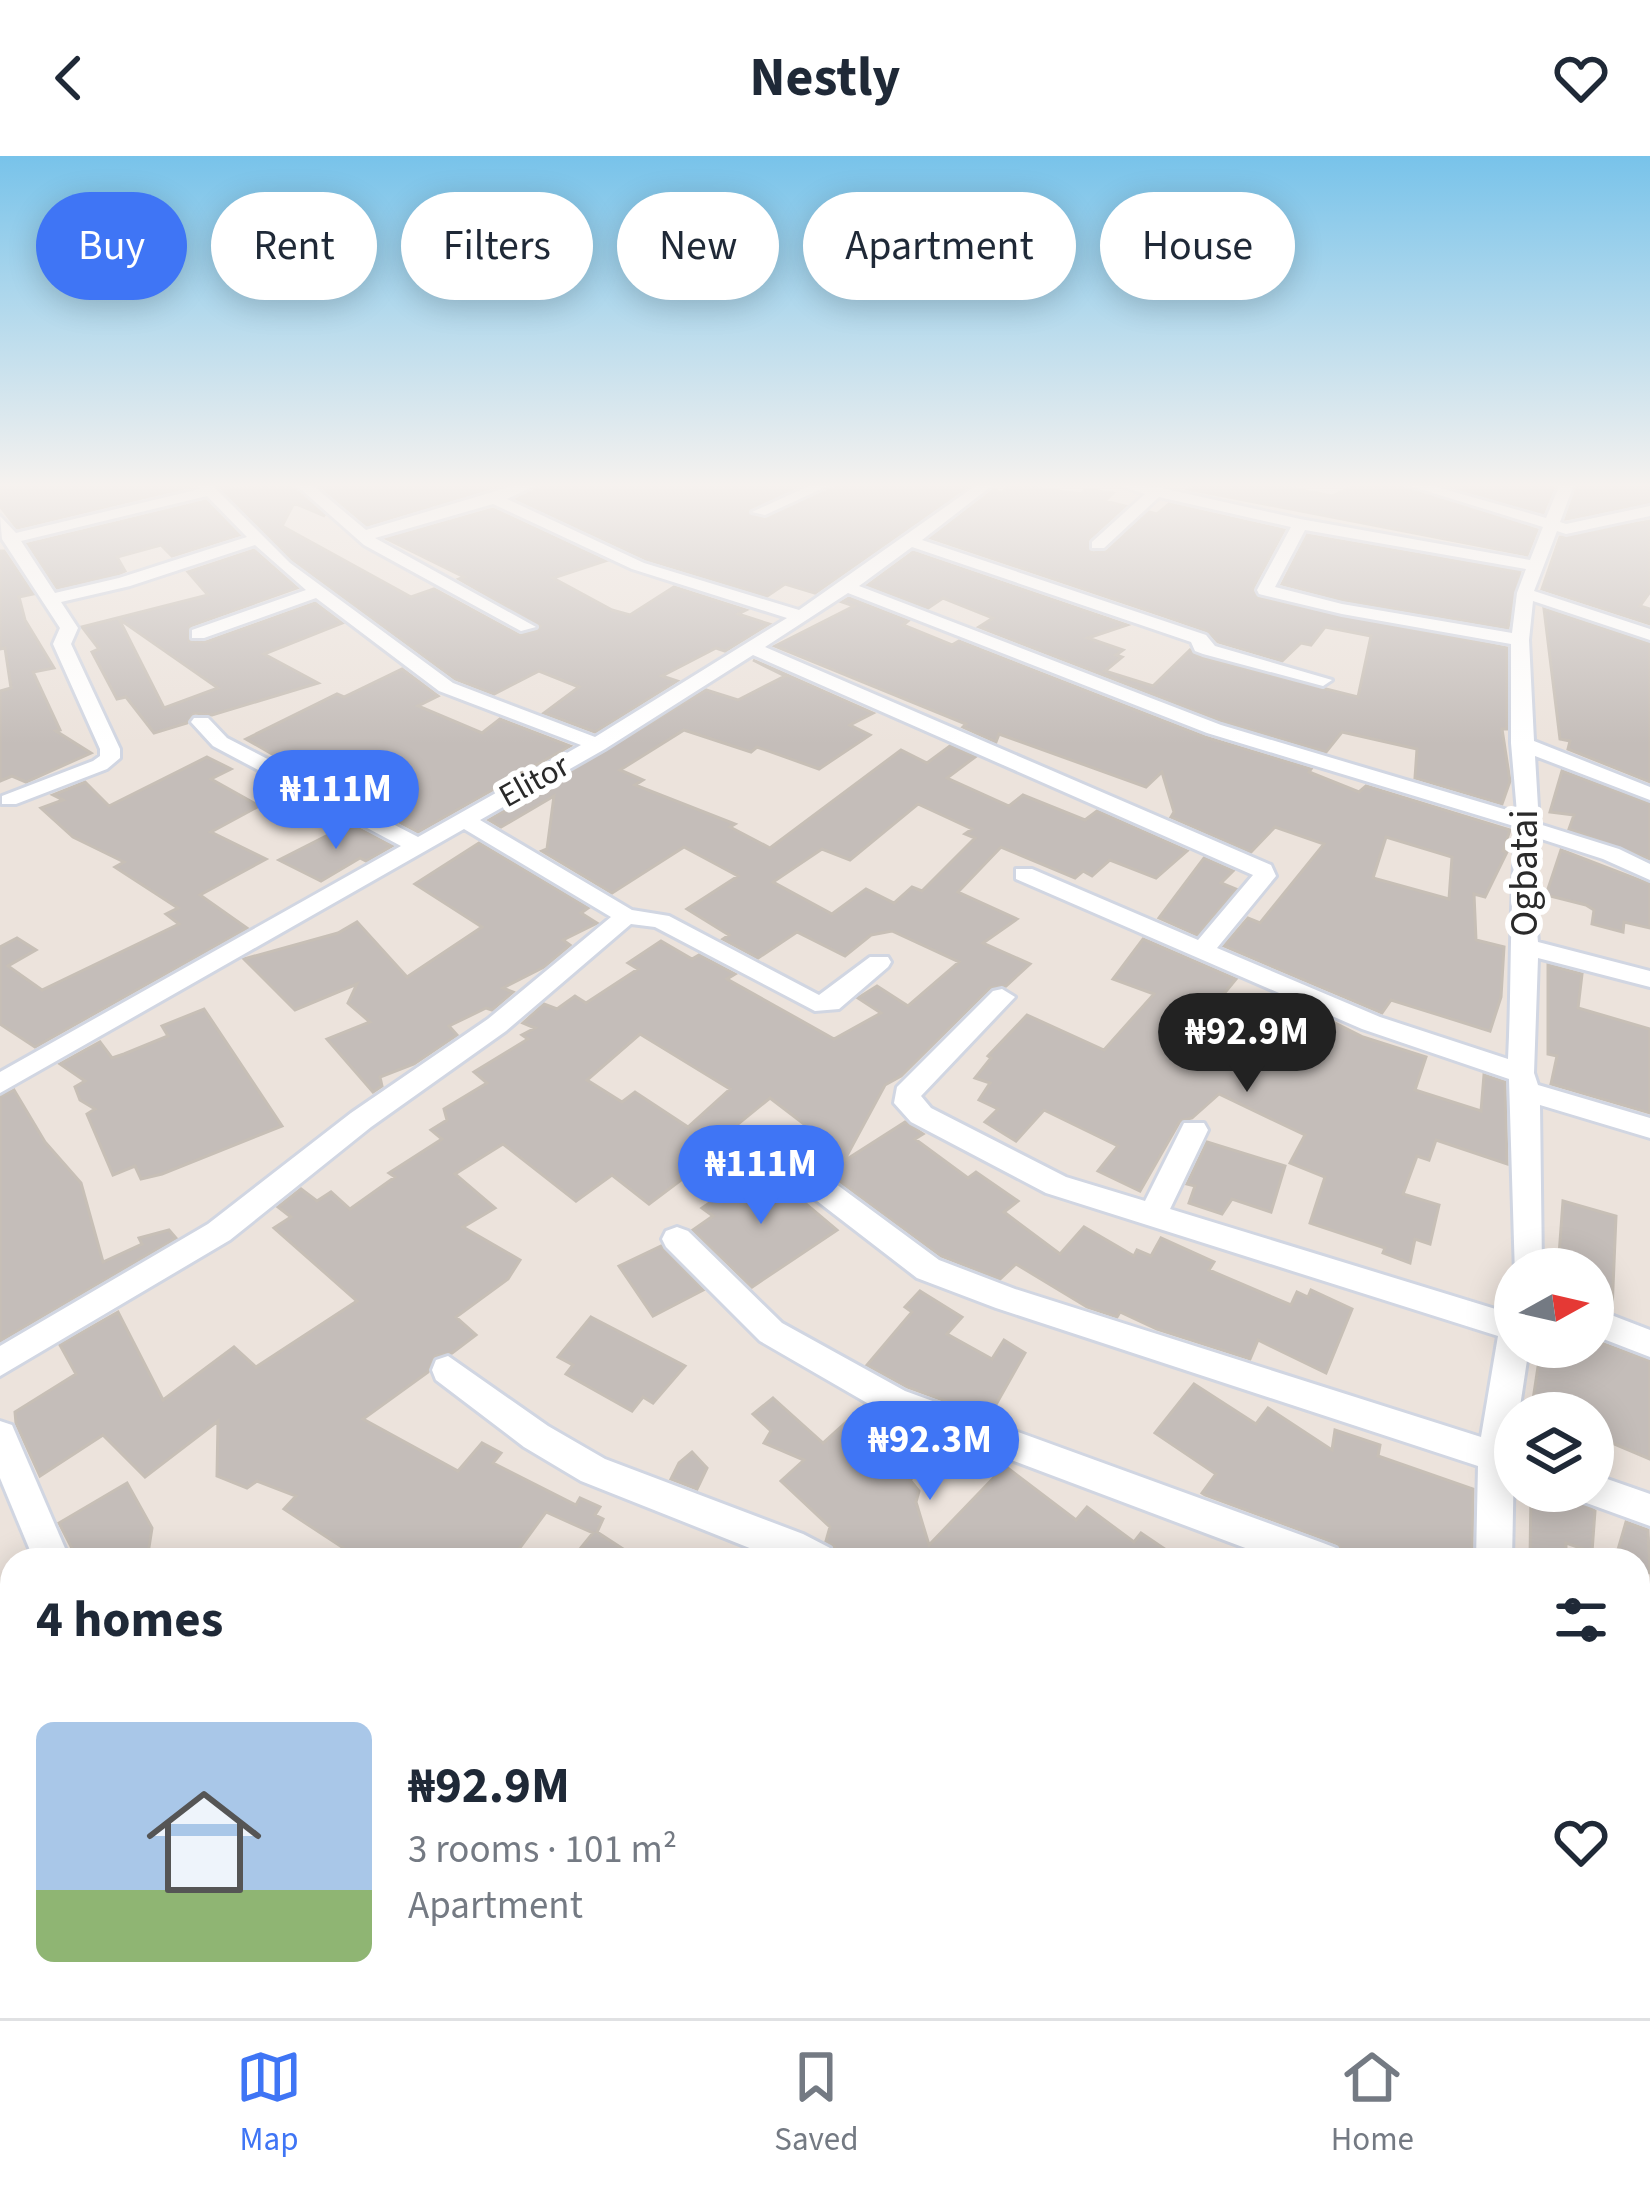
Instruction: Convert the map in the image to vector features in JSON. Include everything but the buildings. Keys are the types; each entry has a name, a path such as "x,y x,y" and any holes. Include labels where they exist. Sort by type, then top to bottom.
{"street":[{"path":"9,800 110,758 104,728 62,644 69,628 32,571"},
{"path":"51,598 158,571"},
{"path":"293,571 446,687 598,745"},
{"path":"427,571 527,627"},
{"path":"654,571 800,616"},
{"name":"Elitor","path":"0,1084 598,745 871,571"},
{"path":"998,571 1200,639 1209,650 1323,680"},
{"path":"1275,571 1265,590 1342,609 1520,640"},
{"name":"Ogbatai","path":"1527,1248 1522,890 1528,826 1520,640 1532,571"},
{"path":"847,587 1214,729 1528,826 1612,854 1650,873"},
{"path":"198,634 316,592"},
{"path":"1525,593 1650,635"},
{"path":"749,647 1263,870 1265,876 1200,952"},
{"path":"201,722 220,742 418,846"},
{"path":"1521,743 1650,794"},
{"path":"464,820 626,916 661,921 815,1004 830,1003 879,962"},
{"path":"1024,874 1371,1023 1650,1128"},
{"path":"0,1362 219,1232 376,1109 497,1024 626,916"},
{"path":"1526,947 1650,980"},
{"path":"1002,997 907,1094 908,1102 921,1115 1056,1185 1494,1322"},
{"path":"1153,1214 1195,1130"},
{"path":"757,1140 928,1269 1007,1299 1494,1455"},
{"path":"677,1239 770,1332 893,1402 1290,1548"},
{"path":"1614,1330 1650,1344"},
{"path":"448,1370 540,1439 592,1470 709,1512 790,1548"},
{"path":"0,1436 47,1548"},
{"path":"1614,1497 1650,1510"},
{"path":"1495,1548 1499,1512"}]}
